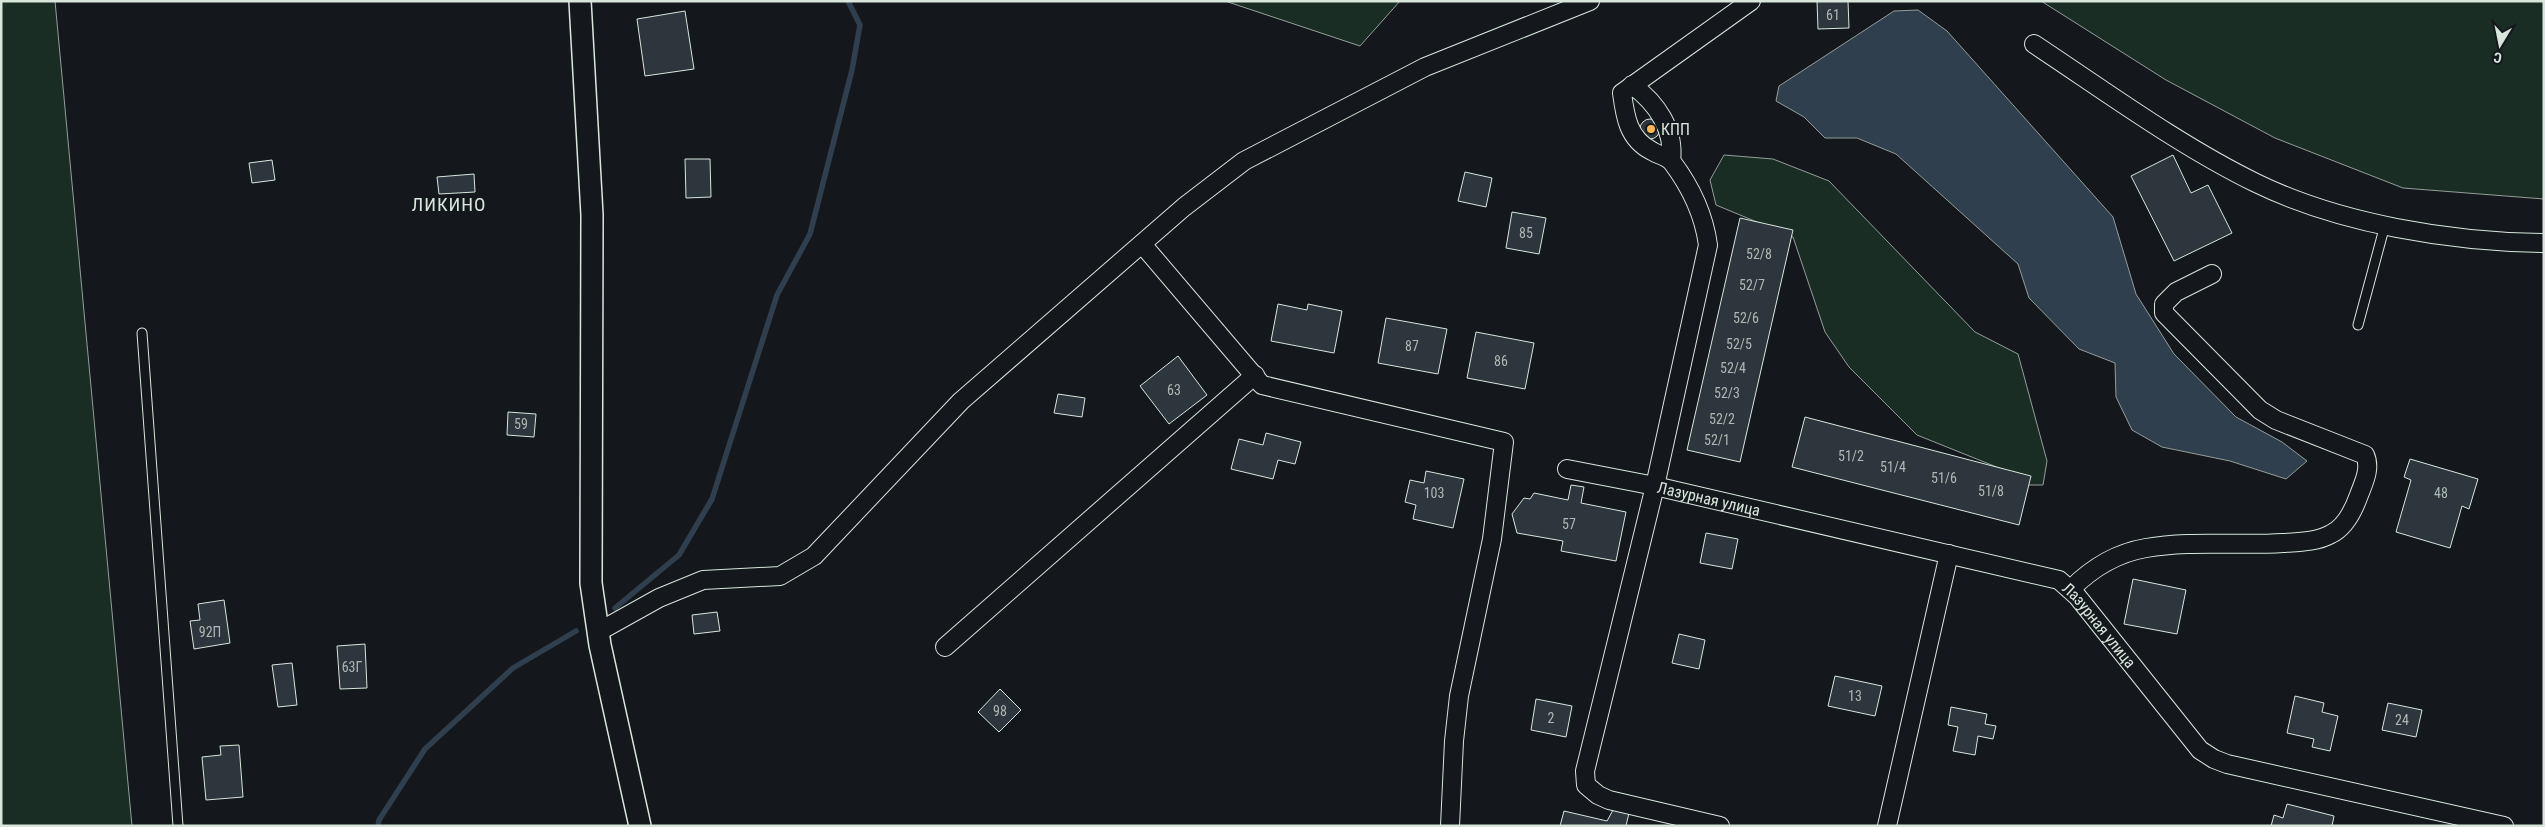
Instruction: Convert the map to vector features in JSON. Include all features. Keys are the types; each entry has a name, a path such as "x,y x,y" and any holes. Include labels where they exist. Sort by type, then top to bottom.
{"street":[{"path":"580,1 592,234 591,584 598,632 640,826"},
{"path":"598,632 659,598 703,580 780,576 814,556 961,401 1142,244 1244,161 1426,68 1590,1"},
{"path":"1627,89 1751,1"},
{"path":"2034,44 2192,147 2256,183 2332,210 2385,225 2475,240 2544,243"},
{"path":"1627,89 1650,101 1661,116 1671,141 1671,161"},
{"path":"1627,89 1630,130 1644,146 1671,161 1698,206 1706,226 1708,245 1654,486 1585,771 1586,785 1598,795 1609,800 1720,826"},
{"path":"1142,244 1262,384 1504,442 1492,539 1459,696 1454,741 1450,826"},
{"path":"2071,589 2088,572 2109,560 2147,548 2253,545 2303,542 2320,538 2332,534 2342,526 2358,498 2369,463 2366,455 2276,420 2260,410 2164,313 2164,304 2176,292 2212,274"},
{"path":"945,647 1254,375"},
{"name":"Лазурная улица","path":"1567,469 1654,486 2059,580 2071,589 2200,750 2214,759 2227,764 2504,826"},
{"path":"1887,826 1948,554"}],"lane":[{"path":"2358,324 2385,225"},
{"path":"142,333 178,826"}],"green space":[{"path":"1,1 55,1 132,826 1,826"},
{"path":"1225,1 1400,1 1360,46"},
{"path":"2041,1 2544,1 2544,199 2403,188 2275,138 2166,80"},
{"path":"1724,155 1773,159 1829,181 1975,332 2018,354 2047,461 2043,485 2027,485 2019,476 1917,435 1849,367 1825,332 1793,237 1716,205 1710,180"}],"water":[{"path":"1918,10 1947,31 2113,217 2136,294 2174,354 2236,417 2282,442 2307,461 2286,479 2230,461 2162,447 2132,430 2116,397 2115,363 2079,349 2029,298 2018,264 1896,154 1857,138 1825,138 1804,117 1776,101 1779,86 1894,11"}],"building":[{"path":"1817,1 1848,1 1849,28 1818,29"},
{"path":"685,11 694,69 645,76 637,19"},
{"name":"КПП","path":"1650,119 1657,122 1660,129 1657,136 1650,139 1643,136 1640,129 1643,122"},
{"path":"2173,155 2191,193 2208,185 2232,233 2174,261 2131,176"},
{"path":"685,159 710,159 711,197 686,198"},
{"path":"272,160 275,180 252,183 249,163"},
{"path":"1465,172 1492,178 1486,207 1458,201"},
{"path":"474,174 475,192 439,194 437,177"},
{"path":"1512,212 1546,218 1539,254 1506,248"},
{"path":"1740,218 1793,230 1740,462 1687,450"},
{"path":"1278,304 1307,310 1308,304 1342,311 1334,353 1271,341"},
{"path":"1386,318 1447,329 1438,374 1378,363"},
{"path":"1476,332 1534,343 1525,389 1467,378"},
{"path":"1178,356 1207,395 1169,424 1140,386"},
{"path":"1058,394 1085,398 1082,417 1054,413"},
{"path":"508,412 536,414 534,437 507,435"},
{"path":"1805,417 2031,476 2019,525 1792,467"},
{"path":"1266,433 1301,442 1295,464 1278,460 1273,479 1231,469 1239,439 1263,445"},
{"path":"2410,459 2478,479 2469,509 2462,506 2450,548 2396,532 2411,480 2404,477"},
{"path":"1426,471 1464,479 1453,528 1413,519 1416,505 1405,502 1410,480 1424,483"},
{"path":"1571,485 1584,487 1581,503 1626,512 1616,561 1561,551 1563,541 1517,533 1512,514 1524,498 1530,499 1534,493 1568,500"},
{"path":"1706,533 1738,539 1732,569 1700,563"},
{"path":"2133,579 2186,590 2177,634 2124,624"},
{"path":"224,600 230,643 194,649 190,621 200,620 198,604"},
{"path":"717,612 720,631 694,634 692,615"},
{"path":"1679,634 1705,640 1699,669 1672,663"},
{"path":"365,644 367,688 340,689 337,646"},
{"path":"292,663 297,705 278,707 272,665"},
{"path":"1835,676 1882,686 1875,716 1828,706"},
{"path":"1000,689 1021,710 999,732 978,712"},
{"path":"2295,696 2324,703 2322,712 2338,716 2330,751 2312,747 2314,739 2287,733"},
{"path":"1536,699 1572,706 1566,737 1531,730"},
{"path":"2388,703 2422,710 2416,737 2382,730"},
{"path":"1951,707 1987,714 1985,724 1996,726 1993,739 1978,736 1975,755 1953,751 1958,727 1948,725"},
{"path":"239,745 243,797 206,800 202,757 221,755 220,746"},
{"path":"2287,804 2334,816 2332,826 2271,826 2274,815 2283,818"},
{"path":"1613,810 1629,813 1626,826 1560,826 1564,811 1607,821"}],"waterway":[{"path":"615,608 679,555 712,499 777,295 810,234 852,70 860,25 848,1"},
{"path":"378,826 379,820 425,749 513,668 576,631"}],"place":[{"name":"КПП","path":"1651,129"}],"district":[{"name":"ЛИКИНО","path":"449,204"}]}
